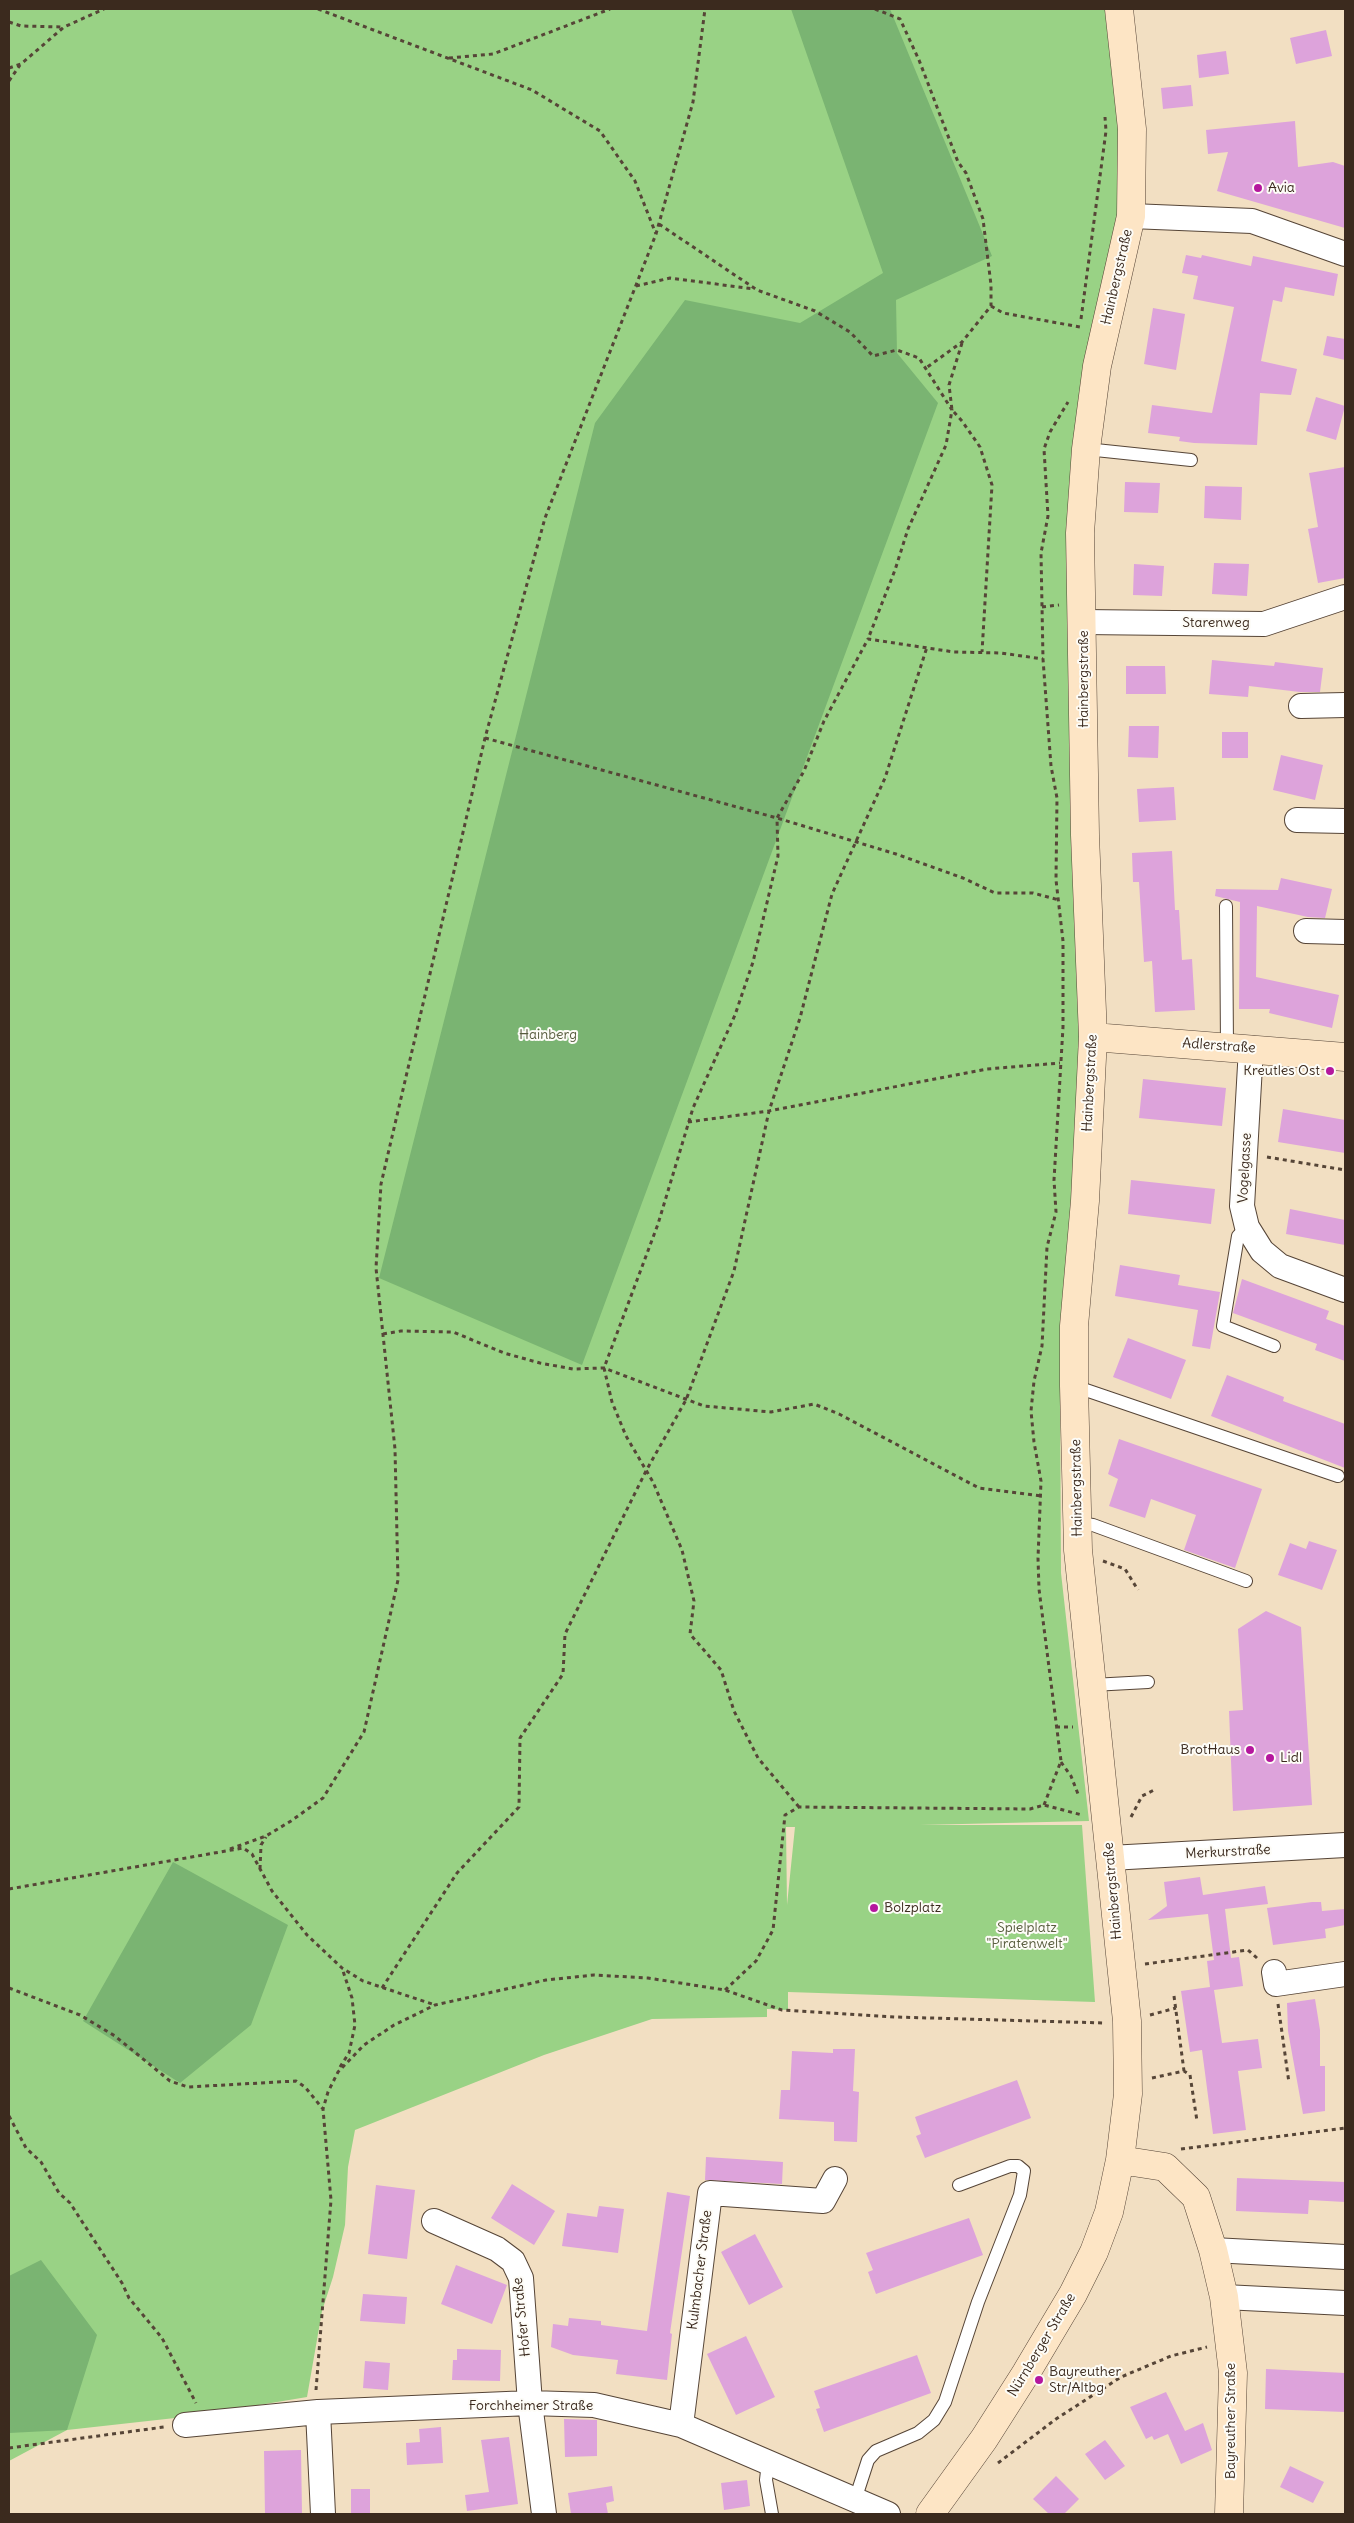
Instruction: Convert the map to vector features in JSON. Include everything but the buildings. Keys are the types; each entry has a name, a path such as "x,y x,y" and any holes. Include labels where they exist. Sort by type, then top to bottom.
{"street":[{"name":"Hainbergstraße","path":"1119,9 1132,129 1131,216 1097,366 1086,449 1080,533 1083,622 1085,835 1093,1037 1085,1201 1074,1326 1074,1386 1078,1550 1127,2021 1128,2094 1120,2160"},
{"path":"1131,216 1252,221 1345,254"},
{"name":"Starenweg","path":"1083,622 1264,624 1345,597"},
{"path":"1301,706 1345,705"},
{"path":"1297,820 1345,821"},
{"path":"1306,931 1345,932"},
{"name":"Adlerstraße","path":"1093,1037 1239,1047 1345,1058"},
{"name":"Vogelgasse","path":"1239,1047 1245,1153 1242,1206 1247,1227 1262,1251 1280,1266 1345,1290"},
{"name":"Merkurstraße","path":"1110,1858 1345,1845"},
{"path":"1275,1978 1345,1974"},
{"name":"Bayreuther Straße","path":"1120,2160 1165,2167 1196,2197 1213,2250 1224,2297 1233,2373 1229,2514"},
{"name":"Nürnberger Straße","path":"930,2514 984,2439 1073,2294 1094,2252 1109,2212 1120,2160"},
{"name":"Kulmbacher Straße","path":"681,2424 710,2193 823,2201 835,2179"},
{"name":"Hofer Straße","path":"434,2221 497,2250 513,2261 521,2278 530,2403 544,2514"},
{"path":"1213,2250 1345,2257"},
{"path":"1224,2297 1345,2303"},
{"name":"Forchheimer Straße","path":"194,2424 318,2412 530,2403 594,2405 681,2424 888,2514"},
{"path":"318,2412 323,2514"}],"lane":[{"path":"1086,449 1191,460"},
{"path":"1226,906 1239,1047"},
{"path":"1247,1227 1238,1236 1223,1326 1274,1346"},
{"path":"1074,1386 1338,1476"},
{"path":"1077,1523 1093,1525 1246,1581"},
{"path":"1092,1685 1148,1682"},
{"path":"855,2500 868,2460 876,2451 918,2433 934,2420 945,2402 978,2302 1020,2195 1024,2171 1018,2166 1010,2166 959,2185"},
{"path":"768,2462 766,2480 772,2514"}],"path":[{"path":"9,81 20,64 64,28 104,9"},
{"path":"318,9 532,90 600,130 635,181 656,234"},
{"path":"448,58 493,54 610,9"},
{"path":"230,1849 266,1836 323,1798 364,1732 398,1580 395,1450 376,1268 381,1184 485,738 545,518 656,234 694,102 705,9"},
{"path":"875,9 900,19 919,60 958,162 966,173 983,219 991,285 991,306 962,342 926,368"},
{"path":"9,22 21,26 64,28"},
{"path":"9,68 20,64"},
{"path":"1079,336 1106,130 1104,111"},
{"path":"658,224 757,290"},
{"path":"636,286 670,278 757,290 815,311 850,332 873,356 896,350 919,358 952,410 980,447 992,485 982,652"},
{"path":"991,306 1004,313 1080,327"},
{"path":"799,1807 758,1758 734,1711 721,1670 690,1634 694,1601 682,1550 646,1470 626,1436 612,1402 604,1368 658,1224 688,1122 735,1015 753,962 778,856 777,818 804,771 824,721 868,639 896,570 908,529 946,445 952,410 949,385 962,342"},
{"path":"1068,401 1050,432 1044,450 1048,516 1041,553 1043,659 1051,766 1057,798 1056,880 1064,941 1063,1027 1054,1180 1056,1212 1047,1247 1042,1346 1034,1381 1031,1410 1041,1481 1038,1558 1039,1589 1056,1727 1061,1761 1071,1776 1079,1796"},
{"path":"868,639 1043,659"},
{"path":"382,1988 457,1873 519,1807 520,1738 563,1674 565,1634 646,1470 686,1400 734,1271 769,1111 800,1018 832,894 854,842 885,778 927,647"},
{"path":"485,738 777,818 963,878 996,893 1033,893 1059,900"},
{"path":"688,1122 769,1111 987,1069 1060,1063"},
{"path":"1245,1153 1345,1170"},
{"path":"383,1334 401,1331 453,1332 504,1353 540,1363 573,1369 604,1368 704,1406 771,1412 814,1404 840,1414 979,1488 1040,1496"},
{"path":"1095,1558 1125,1569 1138,1590"},
{"path":"1056,1727 1081,1728"},
{"path":"1044,1805 1061,1761"},
{"path":"1127,1823 1142,1796 1156,1789"},
{"path":"724,1990 756,1960 773,1930 784,1815 799,1807 1030,1809 1044,1805 1084,1815"},
{"path":"1081,1806 1085,1822"},
{"path":"260,1870 261,1846 266,1836"},
{"path":"9,1889 243,1848 252,1854 272,1891 307,1935 342,1968 363,1981 435,2005"},
{"path":"1142,1965 1248,1950 1275,1978 1289,2083"},
{"path":"318,2412 315,2378 330,2235 331,2200 323,2109 328,2092 349,2053 355,2025 352,1998 342,1968"},
{"path":"338,2072 364,2045 394,2025 435,2005 546,1980 594,1975 648,1978 724,1990 782,2010 1105,2023"},
{"path":"9,1988 80,2015 116,2036 145,2063 170,2082 188,2087 296,2081 305,2087 323,2109"},
{"path":"1174,1996 1184,2071"},
{"path":"1148,2015 1176,2008"},
{"path":"1152,2078 1184,2071 1190,2075 1197,2121"},
{"path":"9,2116 26,2148 41,2162 59,2193 70,2203 122,2283 129,2298 162,2338 200,2411 194,2424 9,2448"},
{"path":"1181,2149 1345,2128"},
{"path":"992,2467 1056,2419 1121,2377 1171,2356 1216,2345"}],"green space":[{"name":"Hainberg","path":"9,9 1112,9 1137,167 1090,376 1087,995 1060,1385 1061,1573 1089,1821 920,1825 1082,1825 1095,2002 788,1992 788,2010 767,2009 767,2017 652,2019 544,2055 355,2130 348,2167 345,2225 333,2277 322,2311 307,2397 193,2416 67,2430 9,2461","holes":["786,1827 795,1827 787,1905"]},
{"path":"791,9 890,9 992,256 896,300 897,353 938,403 582,1365 379,1278 595,423 685,300 800,323 883,273"},
{"path":"173,1862 288,1925 251,2025 180,2083 83,2021"},
{"path":"41,2260 97,2335 67,2430 9,2433 9,2276"}],"place":[{"name":"Avia","path":"1258,188"},
{"name":"Kreutles Ost","path":"1330,1071"},
{"name":"BrotHaus","path":"1250,1750"},
{"name":"Lidl","path":"1270,1758"},
{"name":"Bolzplatz","path":"874,1908"},
{"name":"Bayreuther Str/Altbg","path":"1039,2380"}],"park label":[{"name":"Spielplatz \"Piratenwelt\"","path":"1027,1936"}]}
